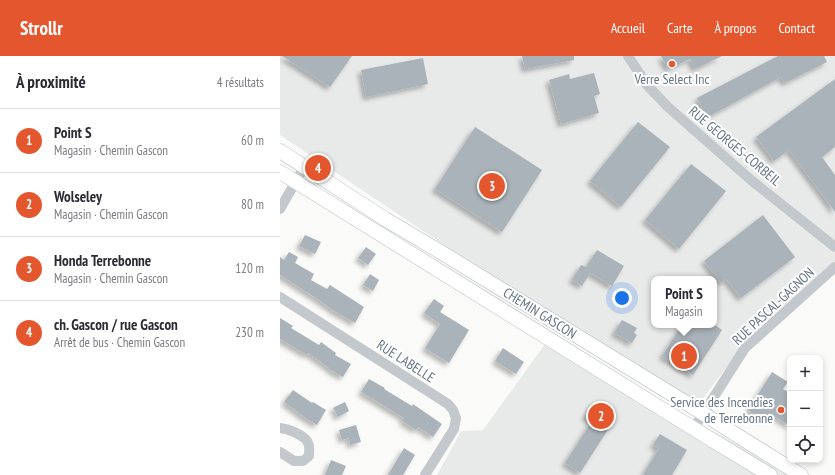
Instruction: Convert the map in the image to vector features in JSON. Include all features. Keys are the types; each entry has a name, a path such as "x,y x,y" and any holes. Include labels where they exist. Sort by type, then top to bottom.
{"main road":[{"name":"CHEMIN GASCON","path":"280,151 385,219 801,475"},
{"name":"CHEMIN GASCON","path":"280,172 770,475"}],"street":[{"name":"RUE GEORGES-CORBEIL","path":"628,56 647,85 668,107 751,180 835,247"},
{"path":"280,209 304,167"},
{"name":"RUE PASCAL-GAGNON","path":"694,428 745,348 835,267"},
{"name":"RUE LABELLE","path":"280,297 448,404 453,410 456,418 454,429 425,475"},
{"path":"280,428 286,428 297,433 308,441 309,456 303,461 294,461 280,452"}],"shaded area":[{"path":"280,56 835,56 835,266 749,337 693,412 280,135"},
{"path":"548,340 793,475 437,475 461,431 483,430"}],"building":[{"path":"282,56 352,56 330,87"},
{"path":"522,56 574,56 574,60 525,69"},
{"name":"Verre Select Inc","path":"661,56 722,56 695,69 690,59 668,69"},
{"path":"778,56 824,56 827,62 785,83 781,77 708,117 697,98"},
{"path":"423,58 428,84 366,97 361,70"},
{"path":"594,73 600,94 594,96 599,113 561,124 549,80 569,74 570,79"},
{"path":"835,79 835,147 822,157 835,175 835,212 789,150 774,161 756,137"},
{"path":"638,122 670,147 621,207 590,181"},
{"path":"475,127 542,170 502,232 435,189"},
{"path":"691,164 726,191 679,249 645,220"},
{"path":"763,215 795,257 741,298 726,279 721,283 704,261"},
{"path":"305,235 321,242 315,254 299,246"},
{"path":"366,247 376,254 368,265 358,258"},
{"path":"597,250 624,266 612,286 590,273 582,286 572,280 581,265 586,267"},
{"path":"289,252 298,257 295,263 314,274 311,280 327,289 330,285 364,307 355,323 334,311 280,275 280,257 284,260"},
{"path":"370,274 379,280 373,291 363,285"},
{"path":"434,299 444,306 440,312 469,330 449,363 425,348 440,324 424,313"},
{"path":"280,318 293,326 291,328 319,345 321,342 336,353 335,355 351,364 343,377 329,369 308,353 307,355 280,339"},
{"path":"622,320 637,328 634,333 637,335 632,343 614,333"},
{"path":"717,326 722,330 693,375 662,356 680,328 717,328"},
{"path":"503,348 524,362 516,374 495,361"},
{"path":"772,372 787,381 783,389 787,391 787,424 769,413 764,420 748,410"},
{"path":"369,379 412,406 413,404 442,424 433,437 418,427 416,430 402,421 404,418 361,392"},
{"path":"293,390 312,403 313,402 326,410 317,425 284,402"},
{"path":"345,402 349,411 338,417 333,408"},
{"path":"594,403 616,417 580,473 565,463 592,421 585,417"},
{"path":"356,425 361,442 350,445 349,438 342,440 339,430"},
{"path":"660,434 687,450 672,475 643,475 659,448 653,445"},
{"path":"404,448 415,455 403,475 388,475"},
{"path":"331,460 346,466 342,475 325,475"}],"place":[{"name":"Verre Select Inc","path":"672,64"},
{"name":"ch. Gascon / rue Gascon","path":"318,168"},
{"name":"Honda Terrebonne","path":"492,186"},
{"name":"Point S","path":"684,356"},
{"name":"Service des Incendies de Terrebonne","path":"781,410"},
{"name":"Wolseley","path":"601,416"}]}
